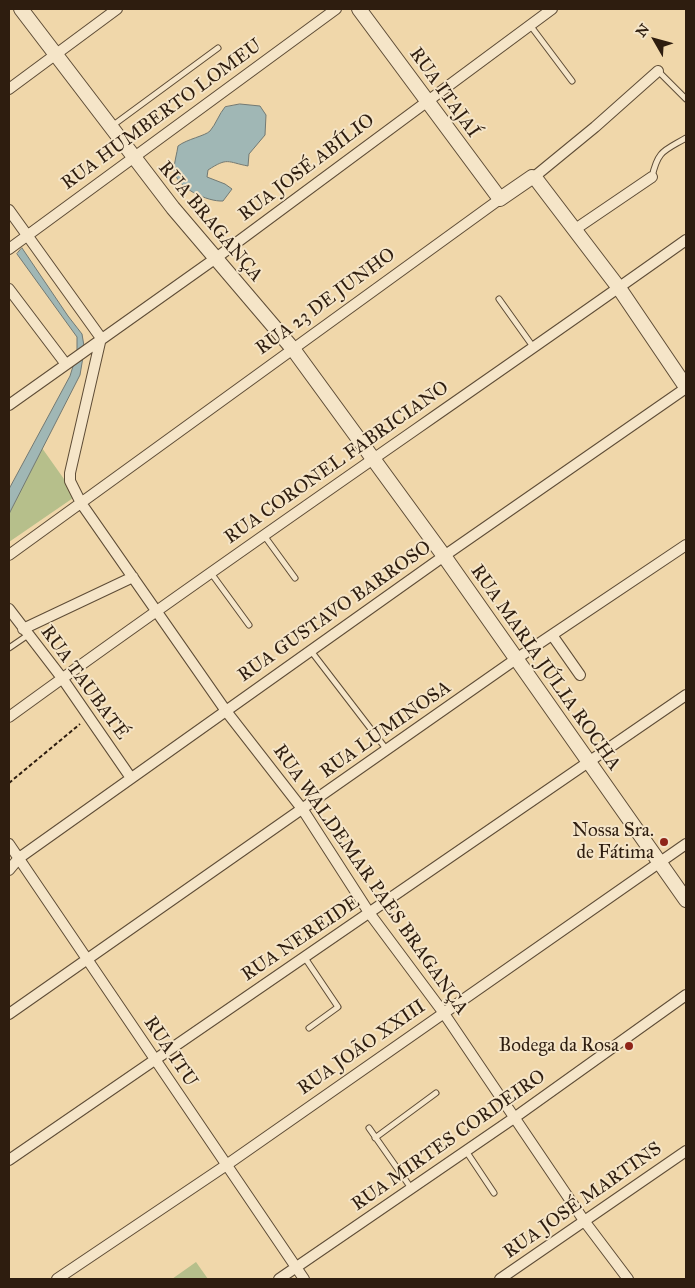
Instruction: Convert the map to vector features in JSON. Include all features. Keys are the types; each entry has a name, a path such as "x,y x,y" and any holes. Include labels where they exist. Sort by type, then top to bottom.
{"street":[{"name":"RUA BRAGANÇA","path":"21,9 132,156 293,349 372,458"},
{"path":"9,89 117,9"},
{"name":"RUA HUMBERTO LOMEU","path":"9,249 132,156 336,9"},
{"name":"RUA ITAJAÍ","path":"359,9 500,199"},
{"name":"RUA JOSÉ ABÍLIO","path":"9,405 65,363 216,258 426,100 552,9"},
{"name":"RUA 23 DE JUNHO","path":"9,555 500,199 534,177 595,128 658,71"},
{"path":"534,177 619,288 686,388"},
{"path":"574,230 652,177"},
{"path":"9,210 101,338"},
{"name":"RUA CORONEL FABRICIANO","path":"9,717 263,534 534,348 686,240"},
{"path":"9,289 65,363"},
{"name":"RUA WALDEMAR PAES BRAGANÇA","path":"101,338 70,473 70,482 81,503 226,711 302,810 370,914 443,1012 585,1222 628,1279"},
{"name":"RUA GUSTAVO BARROSO","path":"9,870 19,858 130,778 686,388"},
{"name":"RUA MARIA JÚLIA ROCHA","path":"372,458 444,556 686,900"},
{"name":"RUA LUMINOSA","path":"9,1014 516,659 686,545"},
{"path":"26,632 134,577"},
{"name":"RUA TAUBATÉ","path":"9,609 62,678 130,778"},
{"path":"552,635 580,674"},
{"name":"RUA NEREIDE","path":"9,1160 370,914 686,695"},
{"name":"RUA ITU","path":"9,844 225,1166 304,1279"},
{"name":"RUA JOÃO XXIII","path":"56,1279 225,1166 686,844"},
{"name":"RUA MIRTES CORDEIRO","path":"278,1279 514,1118 686,995"},
{"name":"RUA JOSÉ MARTINS","path":"500,1279 686,1151"}],"lane":[{"path":"530,25 572,81"},
{"path":"110,127 218,48"},
{"path":"658,71 686,99"},
{"path":"652,177 656,158 686,138"},
{"path":"499,299 534,348"},
{"path":"263,534 295,578"},
{"path":"210,572 249,625"},
{"path":"9,648 26,632"},
{"path":"311,651 387,751"},
{"path":"305,958 338,1007 309,1028"},
{"path":"375,1138 436,1093"},
{"path":"369,1128 411,1189"},
{"path":"466,1151 494,1192"}],"path":[{"path":"9,783 88,717"}],"green space":[{"path":"42,448 76,496 9,542 9,514"},
{"path":"196,1262 208,1279 172,1279"}],"water":[{"path":"240,104 260,106 266,115 265,135 249,154 248,166 224,162 208,170 207,177 232,189 223,201 209,199 194,193 180,183 176,177 174,167 178,146 210,131 225,107"},
{"path":"22,248 82,334 84,346 77,351 77,337 17,254"},
{"path":"83,357 80,375 9,514 9,489 70,376 74,363"}],"place":[{"name":"Nossa Sra. de Fátima","path":"664,842"},
{"name":"Bodega da Rosa","path":"629,1046"}]}
